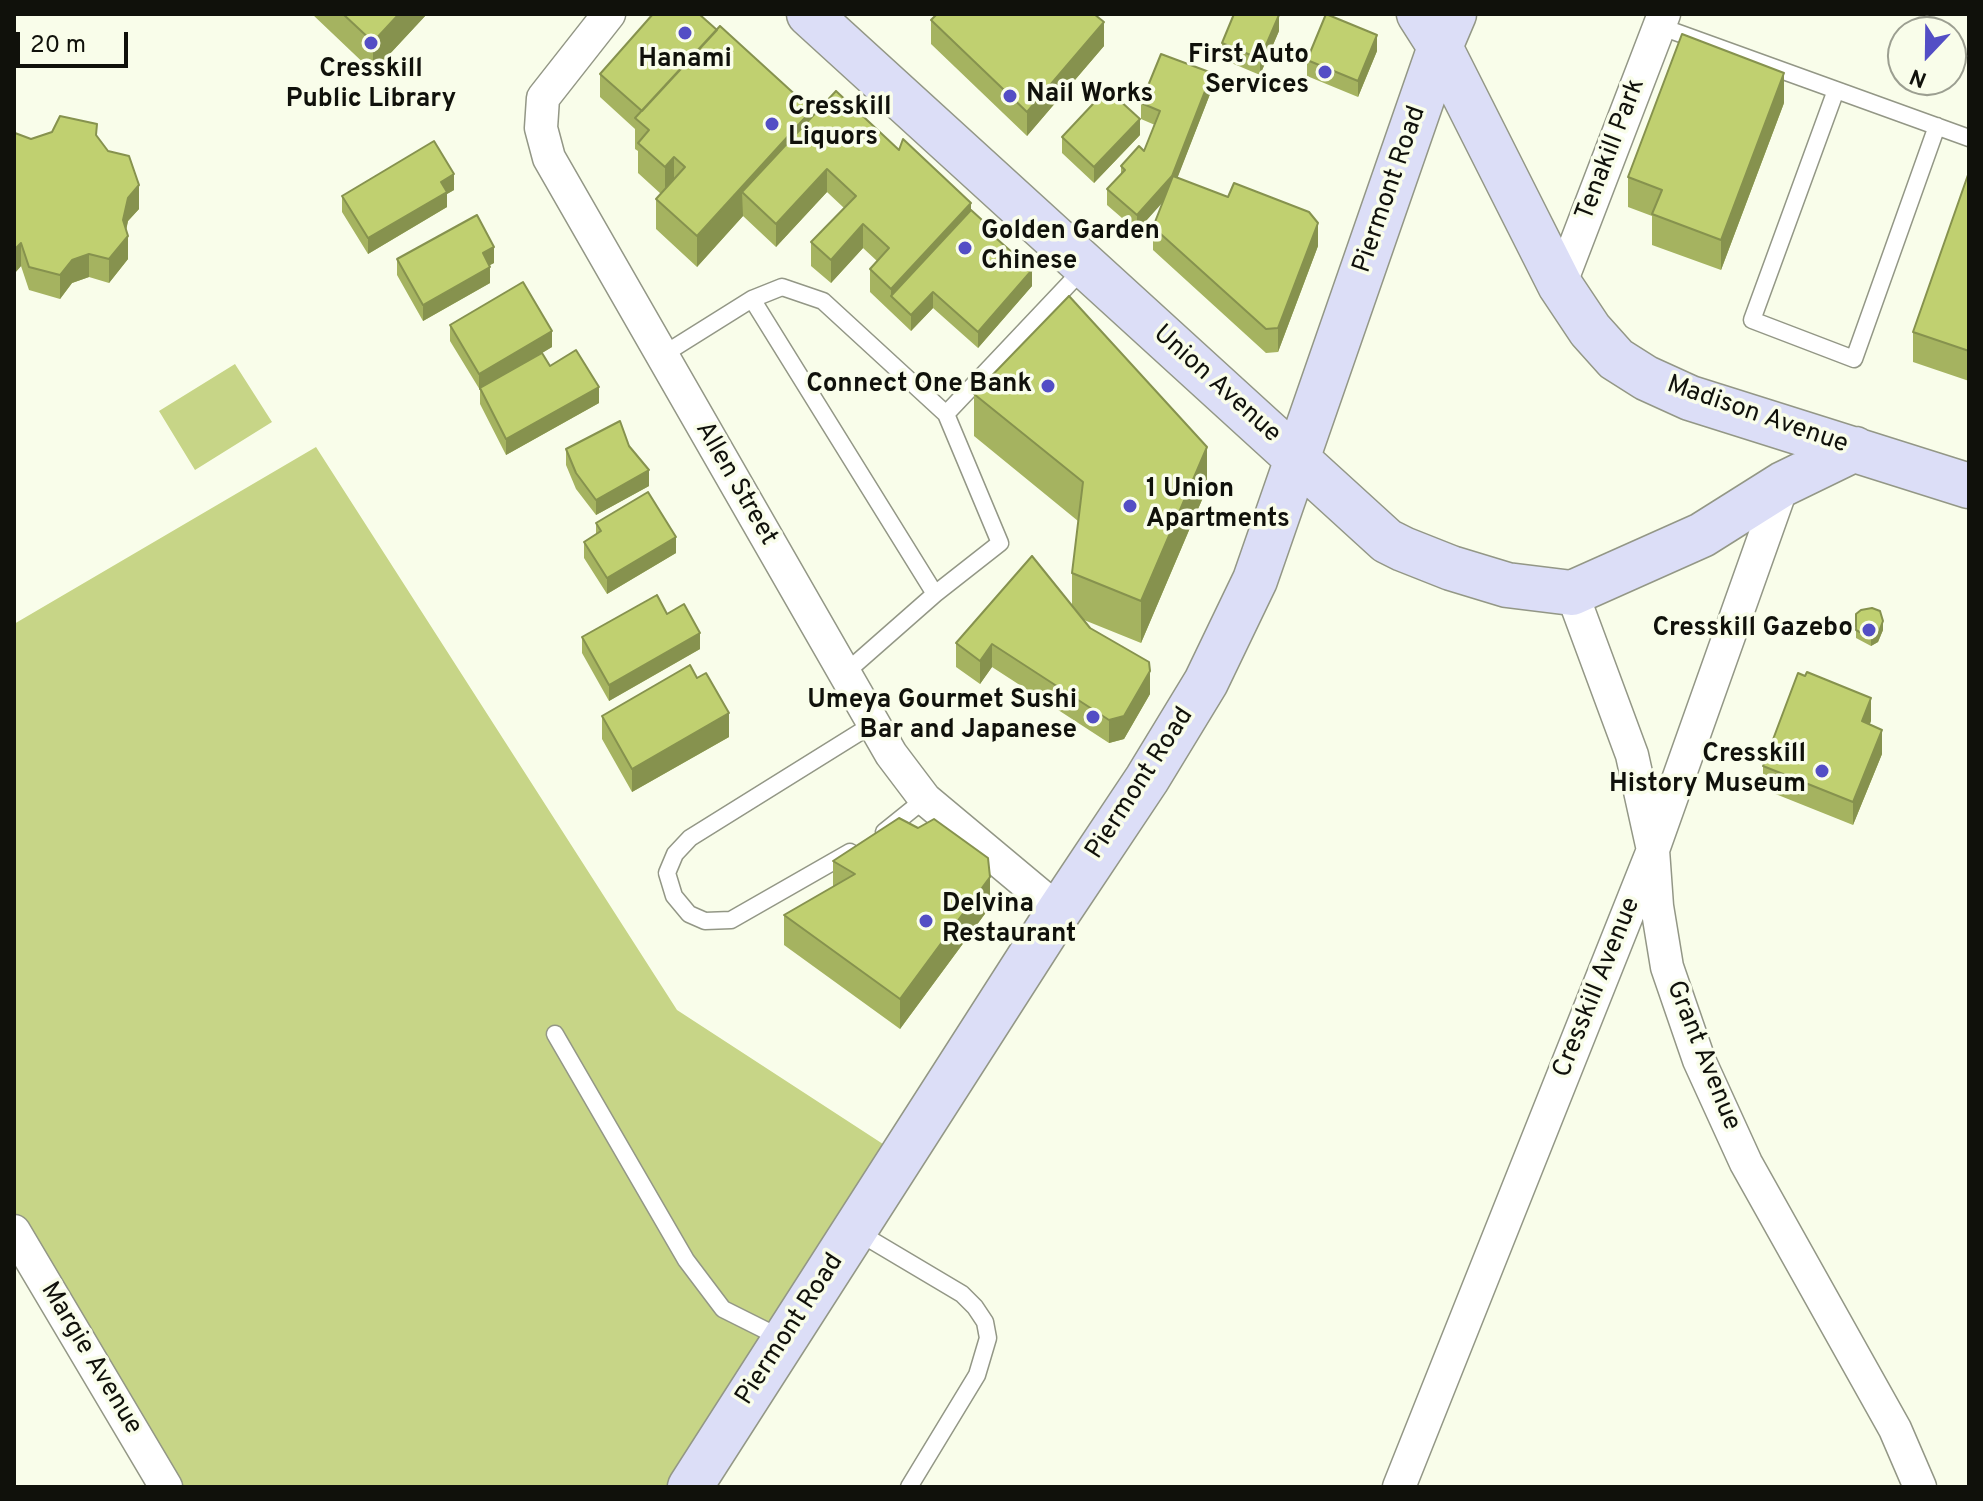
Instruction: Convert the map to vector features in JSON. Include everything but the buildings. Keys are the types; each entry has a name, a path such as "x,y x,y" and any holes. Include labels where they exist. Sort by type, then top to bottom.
{"main road":[{"name":"Union Avenue","path":"809,14 1387,541 1451,568 1507,585 1572,593"},
{"name":"Madison Avenue","path":"1438,25 1560,285 1590,330 1616,359 1646,378 1690,398 1969,486"},
{"name":"Piermont Road","path":"690,1487 1147,779 1206,682 1255,580 1298,460 1438,25"},
{"path":"1572,593 1702,535 1783,484 1855,449"}],"street":[{"name":"Allen Street","path":"609,14 543,98 541,128 549,158 891,754 925,799 1059,911"},
{"name":"Tenakill Park","path":"1560,285 1662,20"},
{"name":"Cresskill Avenue","path":"1399,1487 1653,850 1783,484"},
{"name":"Grant Avenue","path":"1572,593 1632,755 1653,850 1657,906 1667,967 1699,1060 1746,1163 1895,1429 1920,1487"},
{"name":"Margie Avenue","path":"14,1231 166,1487"}],"lane":[{"path":"1662,20 1836,90 1969,138"},
{"path":"1836,90 1752,320 1854,359 1937,126"},
{"path":"946,414 1086,266"},
{"path":"661,356 752,299 782,287 823,301 946,414 1000,543 935,594 844,674"},
{"path":"752,299 935,594"},
{"path":"873,724 690,838 675,854 667,873 674,896 689,914 705,921 731,920 867,842 925,799"},
{"path":"555,1034 686,1260 723,1309 785,1340"},
{"path":"854,1231 962,1294 985,1322 988,1338 977,1375 909,1487"}],"green space":[{"path":"235,364 272,422 195,470 159,411"},
{"path":"316,447 677,1010 906,1159 692,1487 147,1487 14,1262 14,624"}],"place":[{"name":"Hanami","path":"685,33"},
{"name":"Cresskill Public Library","path":"371,43"},
{"name":"First Auto Services","path":"1325,72"},
{"name":"Nail Works","path":"1010,96"},
{"name":"Cresskill Liquors","path":"772,124"},
{"name":"Golden Garden Chinese","path":"965,248"},
{"name":"Connect One Bank","path":"1048,386"},
{"name":"1 Union Apartments","path":"1130,506"},
{"name":"Cresskill Gazebo","path":"1869,630"},
{"name":"Umeya Gourmet Sushi Bar and Japanese","path":"1093,717"},
{"name":"Cresskill History Museum","path":"1822,771"},
{"name":"Delvina Restaurant","path":"926,921"}]}
